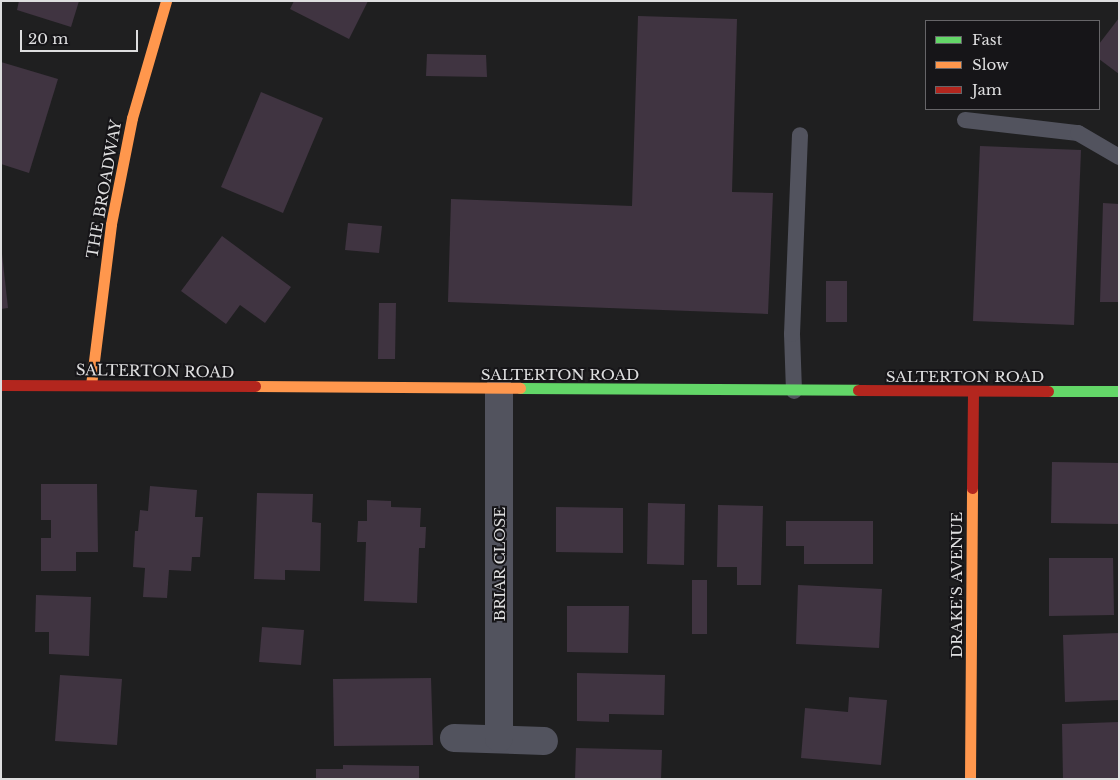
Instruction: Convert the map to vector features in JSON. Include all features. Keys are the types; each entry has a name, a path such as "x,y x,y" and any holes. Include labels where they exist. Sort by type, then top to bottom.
{"main road":[{"name":"THE BROADWAY","path":"91,385 113,215 132,118 166,1"},
{"name":"SALTERTON ROAD","path":"1,385 499,390 1119,391"},
{"name":"DRAKE'S AVENUE","path":"970,779 973,392"}],"street":[{"name":"BRIAR CLOSE","path":"499,390 499,738"},
{"path":"454,738 544,741"}],"lane":[{"path":"964,120 1078,133 1119,157"},
{"path":"794,391 792,334 800,134"}],"building":[{"path":"19,1 79,1 71,27 17,10"},
{"path":"294,1 368,1 349,39 290,9"},
{"path":"638,16 737,19 732,192 773,193 768,314 448,302 451,199 632,206"},
{"path":"1119,18 1119,74 1100,60 1100,43"},
{"path":"427,54 486,55 487,77 426,76"},
{"path":"1,62 58,79 29,173 1,164"},
{"path":"261,92 323,118 283,213 221,187"},
{"path":"980,146 1081,150 1074,325 973,321"},
{"path":"1103,203 1119,204 1119,302 1100,302"},
{"path":"348,223 382,226 379,253 345,250"},
{"path":"222,236 291,287 265,323 240,305 226,324 181,291"},
{"path":"1,245 8,308 1,309"},
{"path":"826,281 847,281 847,322 826,322"},
{"path":"379,303 396,303 395,359 378,359"},
{"path":"1052,462 1119,463 1119,524 1051,523"},
{"path":"41,484 97,484 98,552 76,552 76,571 41,571 41,538 51,538 51,520 41,520"},
{"path":"150,486 197,490 195,517 203,517 200,557 192,557 191,571 169,570 167,598 143,597 145,568 133,567 135,531 138,531 140,510 148,511"},
{"path":"257,493 313,494 312,522 321,523 320,571 285,570 285,580 254,579"},
{"path":"367,500 391,501 391,507 421,508 420,527 426,527 425,548 419,548 417,603 364,601 366,542 357,542 358,521 367,521"},
{"path":"648,503 685,504 684,565 647,564"},
{"path":"718,505 763,506 761,585 737,585 737,567 717,567"},
{"path":"556,507 623,508 623,553 556,552"},
{"path":"786,521 873,521 873,564 804,564 804,546 786,546"},
{"path":"1049,558 1113,558 1114,615 1049,616"},
{"path":"692,580 707,580 707,634 692,634"},
{"path":"798,585 882,589 879,648 796,644"},
{"path":"36,595 91,597 89,656 49,654 49,632 35,632"},
{"path":"567,606 629,606 628,653 567,652"},
{"path":"262,627 304,630 301,665 259,662"},
{"path":"1119,633 1119,700 1065,702 1063,635"},
{"path":"577,673 665,675 664,715 609,714 609,722 577,721"},
{"path":"60,675 122,679 117,745 55,741"},
{"path":"431,678 433,745 334,746 333,679"},
{"path":"849,697 887,700 881,765 801,758 805,708 848,712"},
{"path":"1119,722 1119,779 1063,779 1062,724"},
{"path":"576,748 662,750 661,779 575,779"},
{"path":"343,765 419,766 419,779 316,779 316,769 343,769"}],"traffic: fast":[{"path":"520,388 858,390"},
{"path":"1048,391 1119,391"}],"traffic: slow":[{"path":"91,385 111,224 132,118 166,1"},
{"path":"255,386 520,388"},
{"path":"970,779 972,488"}],"traffic: jam":[{"path":"1,385 255,386"},
{"path":"858,390 1048,391"},
{"path":"972,488 973,392"}]}
